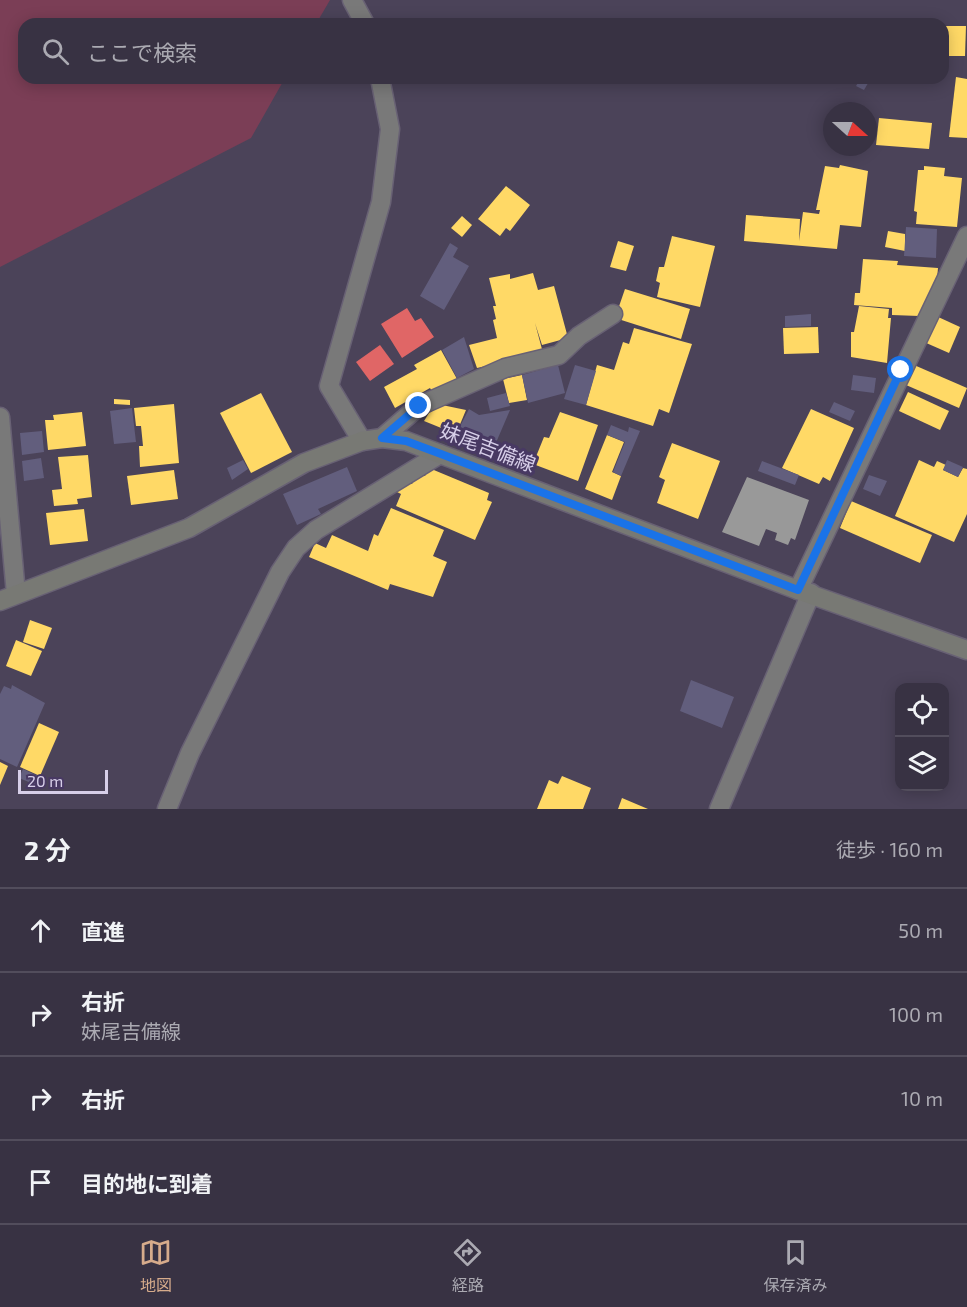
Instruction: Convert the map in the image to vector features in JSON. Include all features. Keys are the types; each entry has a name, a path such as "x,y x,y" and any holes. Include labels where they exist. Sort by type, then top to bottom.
{"main road":[{"name":"妹尾吉備線","path":"8,598 189,528 304,464 362,441 382,438 406,441 967,650"}],"street":[{"path":"352,0 362,18"},
{"path":"362,441 329,386 381,202 390,129 381,84"},
{"path":"719,809 804,591 967,236"},
{"path":"382,438 419,406 505,368 559,355 579,336 613,314"},
{"path":"0,417 8,598"},
{"path":"167,809 195,742 280,572 296,548 316,530 441,454"}],"shaded area":[{"path":"0,0 330,0 320,18 18,18 18,84 282,84 251,138 0,267"}],"building: 住宅":[{"path":"949,26 966,26 965,56 949,56"},
{"path":"956,77 967,79 967,138 949,137"},
{"path":"879,118 932,123 929,149 877,145"},
{"path":"840,165 868,171 861,227 840,225 837,249 744,241 746,215 800,219 799,241 803,212 819,214 820,210 816,210 825,166 839,168"},
{"path":"924,166 945,168 944,176 962,178 957,227 916,224 917,212 914,211 918,170 924,170"},
{"path":"506,186 530,205 510,231 506,228 500,236 478,219"},
{"path":"462,216 472,225 462,237 451,228"},
{"path":"888,231 905,234 905,251 885,247"},
{"path":"672,236 715,246 700,307 657,297 660,283 656,281 659,267 664,267"},
{"path":"618,241 634,246 626,271 610,267"},
{"path":"863,259 898,261 897,265 938,268 937,279 919,316 892,315 892,308 854,305 855,293 860,293"},
{"path":"533,273 538,290 554,286 568,338 542,345 535,323 543,353 477,368 469,345 497,338 493,320 496,319 493,306 496,306 489,278 510,274 510,279"},
{"path":"625,289 690,309 681,339 615,318"},
{"path":"859,306 889,309 888,318 891,318 887,363 851,357 851,332 854,332"},
{"path":"936,316 960,327 949,353 924,342"},
{"path":"818,327 819,353 784,354 783,328"},
{"path":"634,328 692,344 669,413 659,409 653,426 586,405 597,365 614,370 623,342 629,344"},
{"path":"441,350 457,379 433,393 430,388 395,408 384,387 417,369 414,365"},
{"path":"914,365 967,388 959,408 906,385"},
{"path":"522,375 527,400 509,403 503,379"},
{"path":"908,392 949,411 940,430 899,411"},
{"path":"261,393 292,452 251,473 220,413"},
{"path":"114,399 130,400 130,405 114,404"},
{"path":"174,404 179,463 140,467 139,446 143,446 141,426 136,426 134,408"},
{"path":"442,405 466,410 456,434 424,421 429,413"},
{"path":"811,409 854,428 830,481 823,477 819,484 782,468"},
{"path":"82,412 86,446 48,450 45,420 54,420 53,415"},
{"path":"560,412 598,425 578,481 533,464 544,437 549,438"},
{"path":"607,435 624,442 612,472 621,476 612,500 585,489"},
{"path":"672,443 720,461 698,519 657,503 665,480 659,477"},
{"path":"88,455 92,497 77,499 78,504 54,506 52,490 62,489 58,457"},
{"path":"919,460 934,467 937,461 946,465 943,470 958,477 963,468 967,469 967,514 954,542 895,516"},
{"path":"429,468 489,493 487,500 492,502 475,540 396,506 401,494 397,492 403,481 412,484 418,473 425,476"},
{"path":"174,470 178,499 131,505 127,476"},
{"path":"851,501 932,535 920,563 840,528"},
{"path":"391,508 444,530 433,556 447,562 433,597 390,584 388,590 309,557 315,543 326,548 332,535 368,551 374,534 378,536"},
{"path":"84,509 88,541 50,545 46,513"},
{"path":"30,620 52,628 44,649 23,642"},
{"path":"16,640 42,651 31,676 6,666"},
{"path":"39,723 59,732 40,776 20,767"},
{"path":"0,762 8,766 0,785"},
{"path":"562,776 591,788 583,809 537,809 549,780 558,784"},
{"path":"622,798 648,809 618,809"}],"building: 商業":[{"path":"407,308 415,321 421,318 434,337 402,358 381,324"},
{"path":"380,345 394,364 370,381 356,362"}],"building: 工業":[{"path":"747,477 809,500 795,540 791,538 788,545 775,540 777,533 766,529 759,546 722,532"}],"building: その他":[{"path":"857,84 868,84 864,90 856,86"},
{"path":"906,227 937,229 936,258 904,256"},
{"path":"450,243 458,248 453,257 469,266 444,310 420,296"},
{"path":"811,314 811,326 785,327 785,316"},
{"path":"464,337 474,369 457,378 442,350"},
{"path":"558,365 565,393 528,403 522,375"},
{"path":"575,365 596,371 586,405 564,399"},
{"path":"853,375 876,378 874,393 851,390"},
{"path":"506,393 510,406 490,411 487,398"},
{"path":"834,402 855,411 850,421 829,412"},
{"path":"132,408 136,442 114,444 110,411"},
{"path":"469,409 479,415 510,410 492,452 456,434"},
{"path":"611,425 628,432 629,427 640,431 621,476 613,472 625,442 607,435"},
{"path":"42,431 44,452 22,455 20,433"},
{"path":"41,458 44,478 24,481 22,461"},
{"path":"243,460 248,469 232,480 227,468"},
{"path":"947,460 963,467 958,477 943,470"},
{"path":"762,461 799,475 795,485 758,471"},
{"path":"347,467 357,491 318,509 321,514 297,525 283,494"},
{"path":"869,475 887,481 880,496 863,489"},
{"path":"691,680 734,697 722,728 680,711"},
{"path":"12,685 45,703 17,767 0,759 0,694 4,686 11,689"},
{"path":"23,769 40,777 36,785 19,778"}],"route":[{"path":"419,406 382,438 406,441 798,590 901,370"}]}
